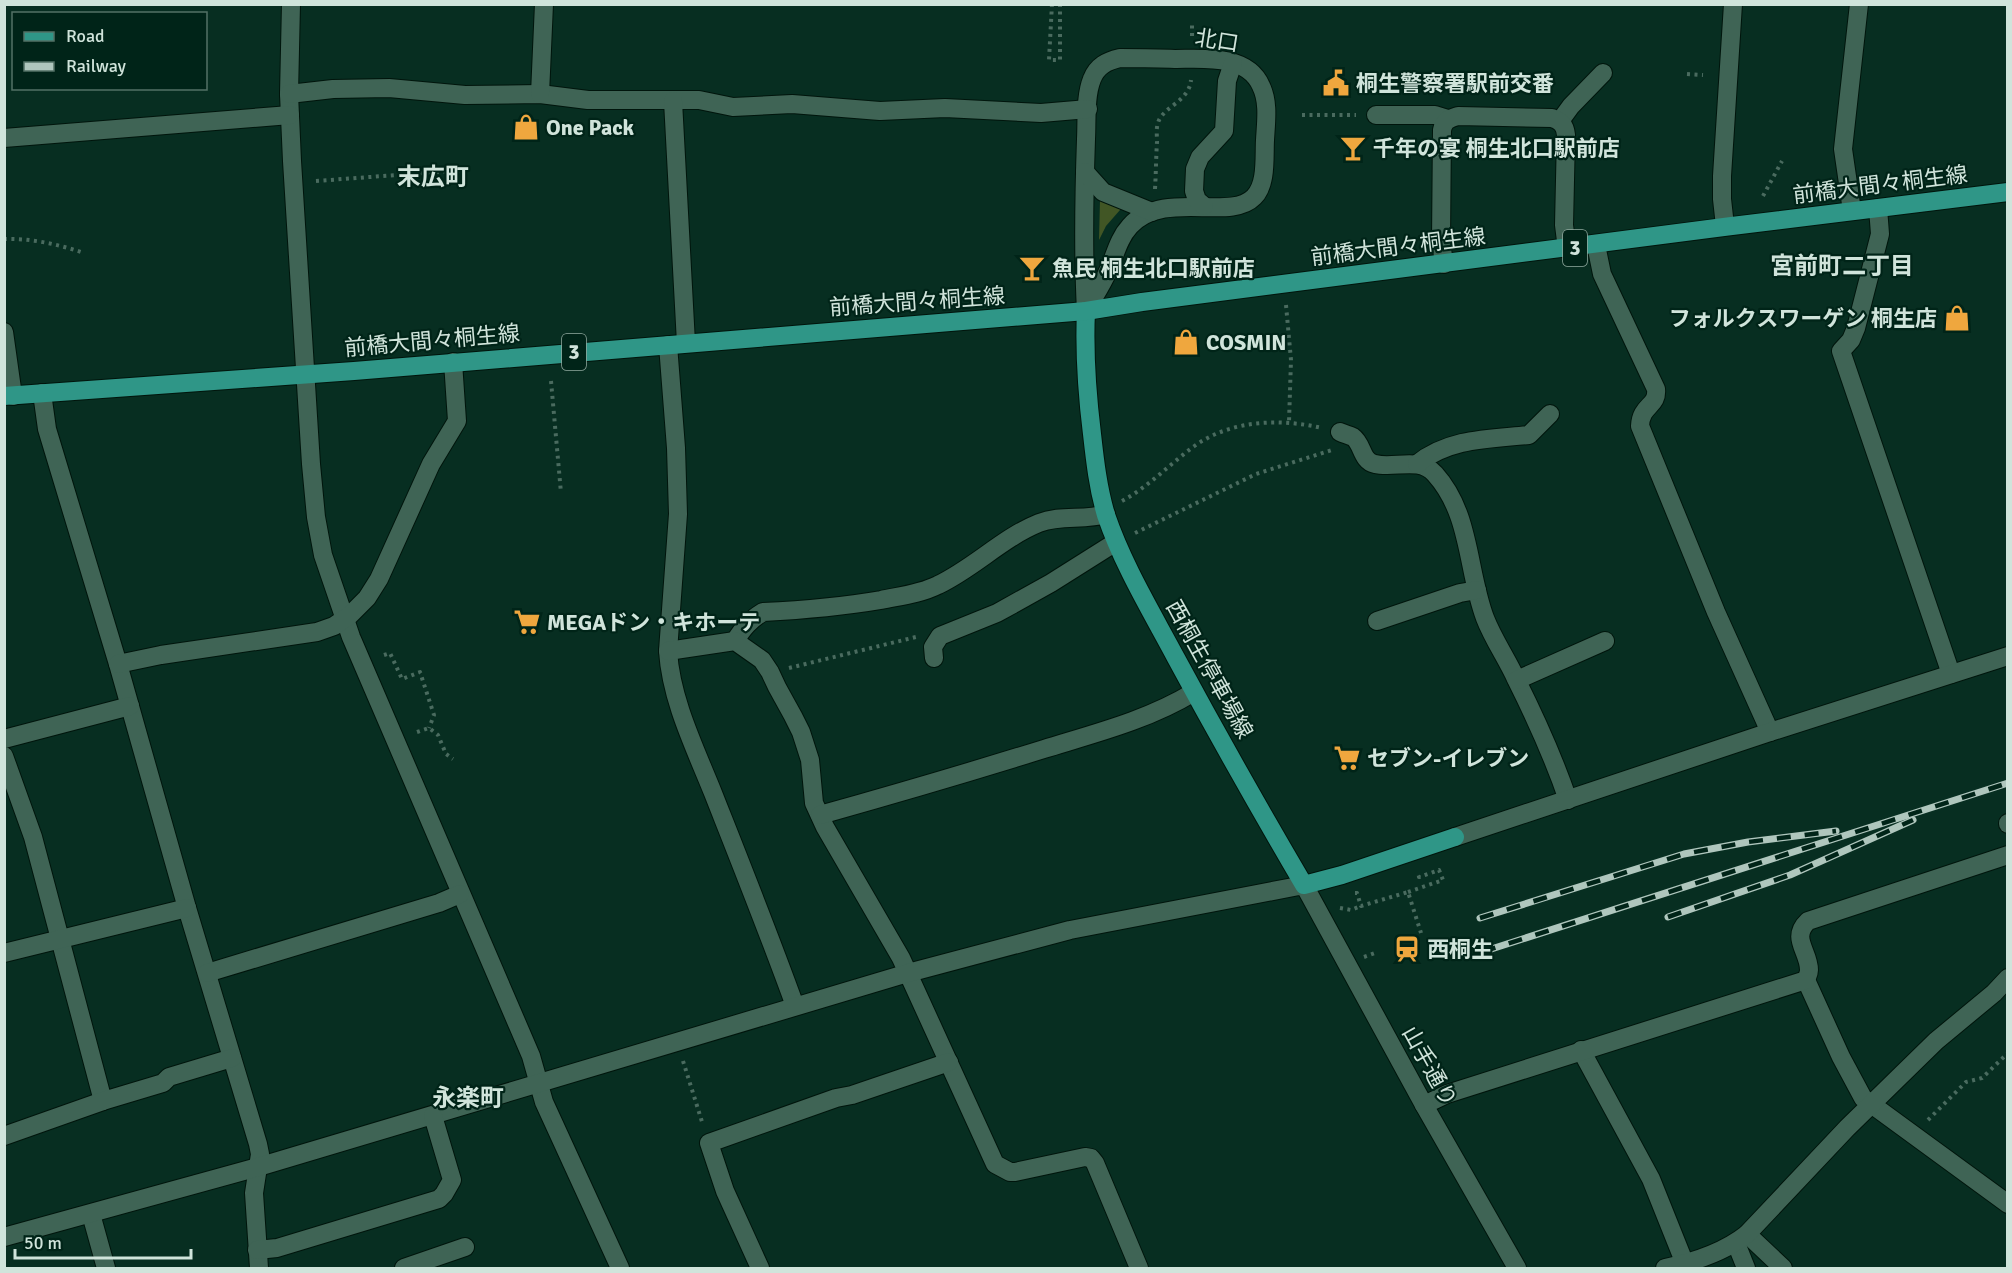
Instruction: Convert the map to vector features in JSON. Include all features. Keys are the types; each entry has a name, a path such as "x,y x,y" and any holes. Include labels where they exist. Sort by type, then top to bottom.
{"main road":[{"name":"前橋大間々桐生線","path":"9,396 1086,311 1567,249 1725,226 2007,192"},
{"name":"西桐生停車場線","path":"1086,311 1086,388 1096,469 1106,514 1124,539 1132,577 1194,692 1304,885"},
{"path":"1304,885 1342,875 1455,837"}],"street":[{"path":"291,4 289,94 305,374 311,464 320,538 327,570 344,620 531,1056 544,1102 620,1269"},
{"path":"540,94 544,4"},
{"path":"1725,226 1722,176 1733,4"},
{"path":"1852,211 1844,149 1859,4"},
{"name":"北口","path":"1127,58 1217,59 1233,63 1252,73 1264,92 1266,116 1262,182 1257,195 1245,204 1230,207 1174,207 1152,212 1130,225 1122,237 1109,270 1086,311 1085,172 1090,82 1094,75 1100,67 1113,60 1127,58"},
{"path":"1204,206 1197,200 1194,191 1195,168 1200,157 1224,131 1227,81 1233,63"},
{"path":"1560,121 1571,106 1603,73"},
{"path":"289,94 389,88 465,95 540,94 588,100 699,100 732,107 792,104 880,111 945,108 1041,113 1088,109"},
{"path":"673,101 678,514 668,651 673,684 692,739 795,1006"},
{"path":"4,138 290,115"},
{"path":"1376,115 1441,116 1448,119"},
{"path":"1444,264 1441,241 1442,129 1443,123 1458,116 1552,118 1560,121 1565,128 1566,135 1564,225 1567,249"},
{"path":"1085,172 1103,192 1152,212"},
{"path":"1878,208 1880,234 1856,328 1851,340 1841,351 1951,674"},
{"path":"1596,245 1602,274 1656,389 1657,396 1640,417 1640,426 1716,612 1770,732"},
{"path":"4,332 9,396"},
{"path":"118,664 161,655 317,632 344,620 367,598 380,579 431,464 457,421 453,362"},
{"path":"42,393 47,429 258,1144 258,1167 254,1193 259,1269"},
{"path":"1417,464 1441,449 1464,442 1529,435 1550,414"},
{"path":"1340,432 1358,442 1364,457 1372,464 1417,464 1426,466 1437,476 1456,507 1465,533 1477,590 1486,619 1551,752 1568,800"},
{"path":"735,641 742,629 763,612 834,608 915,594 960,574 1014,535 1040,523 1056,518 1094,518 1106,514"},
{"path":"934,658 933,647 940,636 997,613 1124,539"},
{"path":"1377,621 1460,593 1477,590"},
{"path":"668,651 735,641 762,660 801,732 810,760 814,803 908,973 995,1164 1000,1168 1015,1172 1085,1157 1091,1158 1139,1269"},
{"path":"1517,680 1605,641"},
{"path":"1455,837 2007,656"},
{"path":"820,815 1103,731 1161,710 1194,692"},
{"path":"4,739 130,706"},
{"path":"4,756 33,837 103,1101"},
{"path":"2007,855 1808,921 1801,928 1800,936 1809,970 1806,980 1840,1057 1863,1098 2007,1203"},
{"path":"4,1237 433,1116 908,973 1070,930 1304,885"},
{"name":"山手通り","path":"1304,885 1517,1269"},
{"path":"207,973 439,903 460,894"},
{"path":"4,953 187,908"},
{"path":"1665,1269 1713,1254 1742,1239 1818,1157 1936,1041 1994,993 2007,978"},
{"path":"1424,1105 1447,1094 1581,1050 1806,980"},
{"path":"1581,1050 1651,1179 1685,1264"},
{"path":"4,1136 103,1101 163,1083 169,1077 232,1058"},
{"path":"760,1269 725,1191 709,1143 836,1098 852,1095 949,1062"},
{"path":"256,1250 277,1248 439,1199 452,1180 433,1116"},
{"path":"91,1214 106,1269"},
{"path":"1742,1239 1746,1269"},
{"path":"1742,1239 1783,1269"},
{"path":"404,1269 465,1248"}],"path":[{"path":"1052,4 1049,60 1060,60 1060,4"},
{"path":"1192,25 1192,36"},
{"path":"1155,189 1158,122 1163,112 1173,107 1190,85 1192,72"},
{"path":"1687,74 1703,75"},
{"path":"1302,115 1376,115"},
{"path":"1763,196 1782,161"},
{"path":"316,181 464,170"},
{"path":"4,239 17,239 81,252"},
{"path":"1286,305 1291,360 1289,422"},
{"path":"551,381 561,493"},
{"path":"1121,502 1144,487 1195,446 1218,434 1244,425 1276,421 1340,432"},
{"path":"1124,539 1256,474 1358,442"},
{"path":"770,672 921,636 940,636"},
{"path":"384,655 390,653 402,679 420,672 437,714 429,728 417,732"},
{"path":"429,728 438,735 446,754 453,759"},
{"path":"1345,909 1351,910 1443,880 1439,870 1419,877 1417,869"},
{"path":"1408,892 1421,933"},
{"path":"1357,893 1361,906"},
{"path":"1450,944 1461,940"},
{"path":"1364,958 1378,952"},
{"path":"677,1042 709,1143"},
{"path":"1908,1130 1928,1120 1966,1082 1982,1078 2007,1053"}],"green space":[{"path":"1100,200 1120,210 1106,226 1099,240"}],"railway":[{"path":"1482,952 2008,783"},
{"path":"1668,917 1790,875 1913,820"},
{"path":"1480,918 1684,854 1748,842 1836,831"}],"place":[{"name":"桐生警察署駅前交番","path":"1336,83"},
{"name":"One Pack","path":"526,127"},
{"name":"千年の宴 桐生北口駅前店","path":"1353,148"},
{"name":"魚民 桐生北口駅前店","path":"1032,268"},
{"name":"フォルクスワーゲン 桐生店","path":"1957,318"},
{"name":"COSMIN","path":"1186,342"},
{"name":"MEGAドン・キホーテ","path":"527,622"},
{"name":"セブン-イレブン","path":"1347,758"},
{"name":"西桐生","path":"1407,949"}],"district":[{"name":"末広町","path":"433,177"},
{"name":"宮前町二丁目","path":"1842,266"},
{"name":"永楽町","path":"468,1098"}]}
